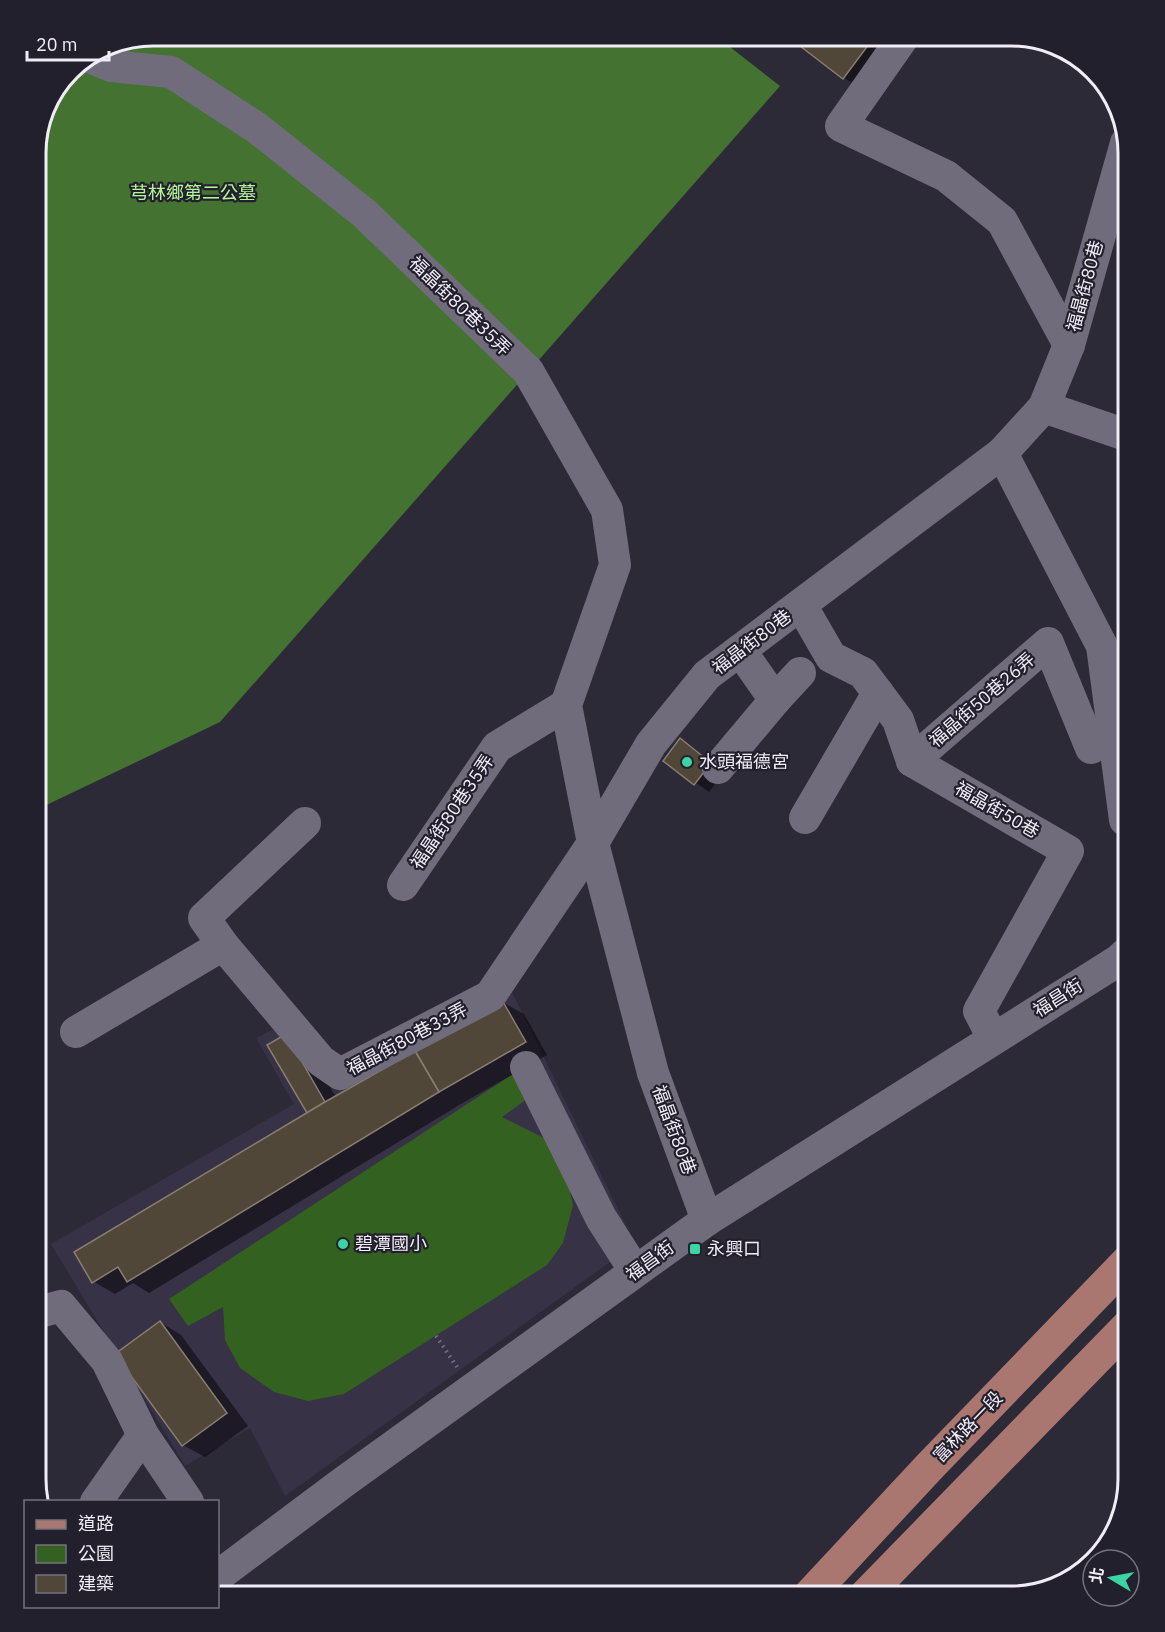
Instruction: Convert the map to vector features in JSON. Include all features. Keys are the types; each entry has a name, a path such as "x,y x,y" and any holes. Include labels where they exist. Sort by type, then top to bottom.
{"main road":[{"name":"富林路一段","path":"819,1586 931,1465 1118,1271"},
{"path":"875,1586 1118,1336"}],"street":[{"path":"896,47 842,126 946,176 1002,221 1069,345"},
{"name":"福晶街80巷35弄","path":"100,61 111,66 171,72 257,128 365,214 528,371 607,510 615,565 566,705 497,747 403,885"},
{"name":"福晶街80巷","path":"707,1220 653,1073 593,843 651,744 707,675 1002,453 1044,407 1069,345 1118,171"},
{"path":"1044,407 1118,432"},
{"path":"1002,453 1102,646 1118,767"},
{"path":"801,605 831,657 863,672 898,720 912,761"},
{"name":"福晶街50巷26弄","path":"912,761 1048,643 1091,748"},
{"path":"740,650 775,700"},
{"path":"718,768 800,673"},
{"path":"805,818 878,693"},
{"path":"566,705 593,843"},
{"name":"福晶街50巷","path":"912,761 1068,851 979,1011 993,1038"},
{"name":"福晶街80巷33弄","path":"305,823 204,918 223,945 321,1061 340,1074 490,996 593,843"},
{"path":"76,1032 223,945"},
{"name":"福昌街","path":"222,1563 707,1220 1118,961"},
{"path":"526,1067 601,1218 635,1271"},
{"path":"46,1310 61,1306 107,1361 143,1435 187,1500"},
{"path":"97,1500 143,1435"}],"path":[{"path":"436,1336 455,1363"}],"shaded area":[{"name":"碧潭國小","path":"512,992 635,1244 285,1496 250,1428 185,1466 51,1244 294,1104 256,1038 282,1025 335,1081"}],"green space":[{"name":"芎林鄉第二公墓","path":"147,47 730,47 780,86 220,722 47,805 47,140 55,113 69,88 83,73 100,61 119,52"},
{"path":"516,1072 527,1099 502,1117 548,1140 565,1169 573,1205 563,1243 547,1265 344,1394 308,1401 274,1392 240,1368 225,1340 223,1307 188,1326 169,1299"}],"building":[{"path":"801,47 867,47 843,79"},
{"name":"水頭福德宮","path":"680,738 711,763 694,785 663,761"},
{"path":"502,1000 526,1042 439,1092 415,1051"},
{"path":"286,1034 325,1102 307,1113 267,1045"},
{"path":"415,1051 439,1092 127,1282 118,1267 92,1283 74,1252"},
{"path":"160,1321 227,1413 182,1446 115,1354"}],"place":[{"name":"水頭福德宮","path":"687,762"},
{"name":"碧潭國小","path":"343,1244"},
{"name":"永興口","path":"695,1249"}]}
